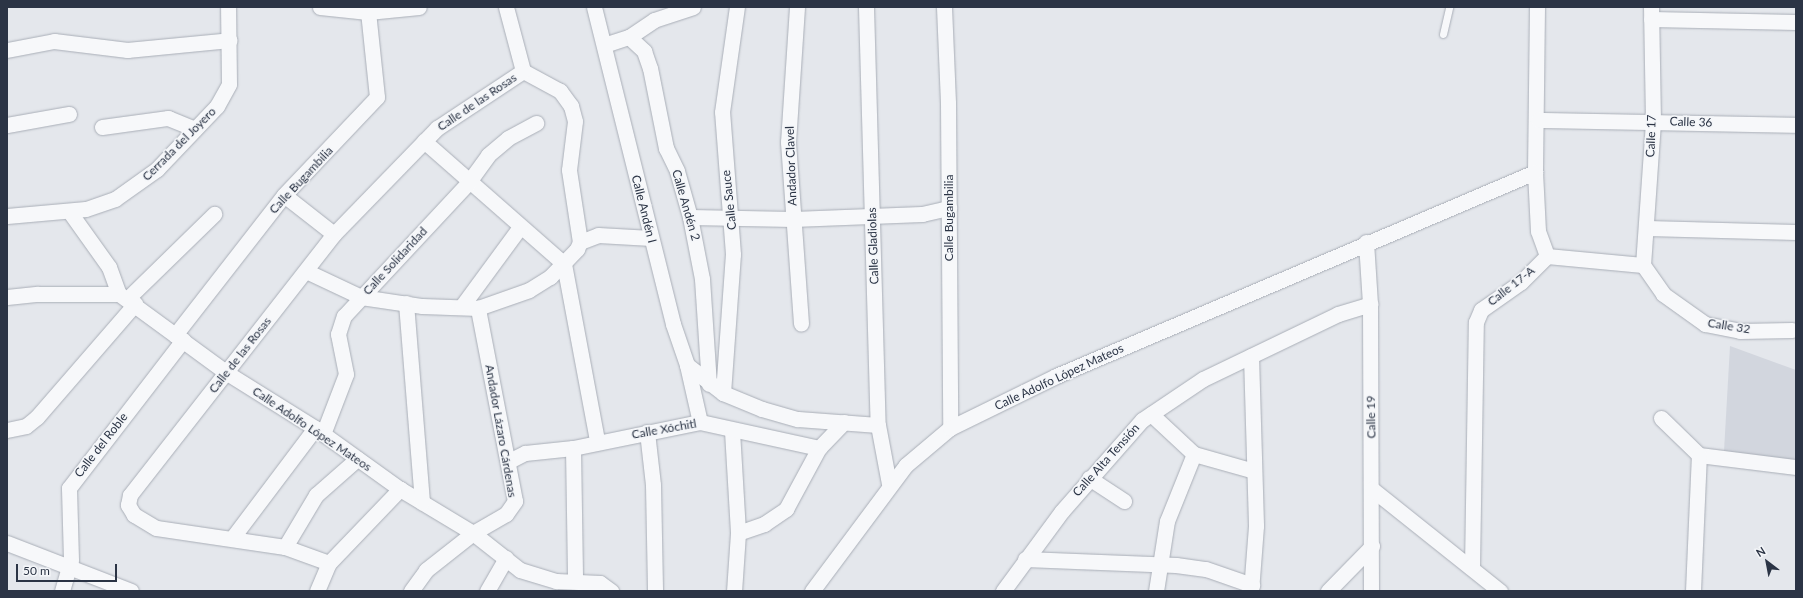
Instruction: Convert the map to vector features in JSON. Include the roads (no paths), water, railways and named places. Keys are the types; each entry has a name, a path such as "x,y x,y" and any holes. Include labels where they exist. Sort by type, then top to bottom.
{"street":[{"name":"Cerrada del Joyero","path":"7,216 70,211 115,200 141,182 217,106 229,84 230,40 228,7"},
{"path":"320,7 368,12 418,7"},
{"path":"506,7 523,71 560,91 571,106 574,121 568,170 580,242"},
{"name":"Calle Andén I","path":"594,7 651,238 687,365 700,422"},
{"path":"604,45 629,37 654,20 693,7"},
{"name":"Calle Sauce","path":"723,394 733,254 732,218 722,112 738,7"},
{"name":"Andador Clavel","path":"797,7 788,142 801,324"},
{"name":"Calle Gladiolas","path":"866,7 878,425 889,484"},
{"name":"Calle Bugambilia","path":"944,7 949,208 950,428"},
{"path":"1537,7 1538,120 1535,172 1538,232 1547,256 1643,265"},
{"name":"Calle Bugambilia","path":"179,337 284,195 377,97 368,12"},
{"path":"1651,13 1796,22"},
{"name":"Calle 17","path":"1643,265 1647,228 1653,121 1651,13"},
{"name":"Calle Andén 2","path":"629,37 644,51 650,68 666,148 677,171 690,217 701,272 709,384"},
{"path":"7,50 54,42 127,50 230,40"},
{"name":"Calle de las Rosas","path":"329,563 285,547 233,537 156,528 134,515 128,505 130,495 334,234 437,128 523,71"},
{"path":"7,125 68,114"},
{"path":"102,127 168,118 195,129"},
{"name":"Calle 36","path":"1538,120 1653,121 1796,125"},
{"name":"Calle Solidaridad","path":"233,537 319,431 346,374 339,344 340,323 361,297 468,182 488,155 508,138 536,124"},
{"path":"424,141 468,182 564,264 597,440"},
{"name":"Calle Adolfo López Mateos","path":"812,591 852,542 889,484 911,460 950,428 1056,376 1366,242 1535,172"},
{"path":"284,195 334,234"},
{"path":"690,217 793,219 934,213 949,208"},
{"path":"70,211 109,267 127,299"},
{"path":"7,430 26,426 36,418 127,299 214,214"},
{"path":"462,306 520,227"},
{"path":"1647,228 1796,232"},
{"path":"306,271 361,297 406,303 478,308 529,290 564,264 580,242 598,235 651,238"},
{"name":"Calle 19","path":"1366,242 1370,304 1372,489 1371,591"},
{"name":"Calle 17-A","path":"1472,568 1476,322 1481,310 1521,282 1547,256"},
{"name":"Calle 32","path":"1643,265 1663,294 1705,324 1740,331 1792,330"},
{"path":"7,297 38,294 127,299"},
{"name":"Calle Adolfo López Mateos","path":"127,299 226,373 319,431 400,490 474,533 520,570 540,578 600,583 611,591"},
{"path":"406,303 422,502"},
{"name":"Calle Alta Tensión","path":"1003,591 1025,559 1089,478 1151,414 1203,379 1338,314 1370,304"},
{"name":"Andador Lázaro Cárdenas","path":"474,533 513,508 515,501 509,460 478,308"},
{"name":"Calle del Roble","path":"62,591 68,566 68,488 179,337"},
{"path":"1025,559 1162,565 1206,569 1252,588 1256,526 1251,356"},
{"path":"687,365 723,394 798,419 878,425"},
{"path":"1151,414 1194,454 1254,471"},
{"path":"1661,418 1699,455 1796,467"},
{"name":"Calle Xóchitl","path":"509,460 525,453 573,448 597,440 700,422 732,432 819,448"},
{"path":"738,533 764,524 786,509 819,448 844,422"},
{"path":"647,432 653,485 655,591"},
{"path":"732,432 738,533 734,591"},
{"path":"573,448 575,581"},
{"path":"1156,591 1162,565 1167,521 1194,454"},
{"path":"1693,591 1699,455"},
{"path":"285,547 316,495 357,459"},
{"path":"1089,478 1124,501"},
{"path":"1372,489 1500,591"},
{"path":"317,591 329,563 400,490"},
{"path":"411,591 426,570 474,533"},
{"path":"7,543 131,591"},
{"path":"1328,591 1372,546"},
{"path":"487,591 506,558"}],"lane":[{"path":"1442,34 1449,7"}]}
